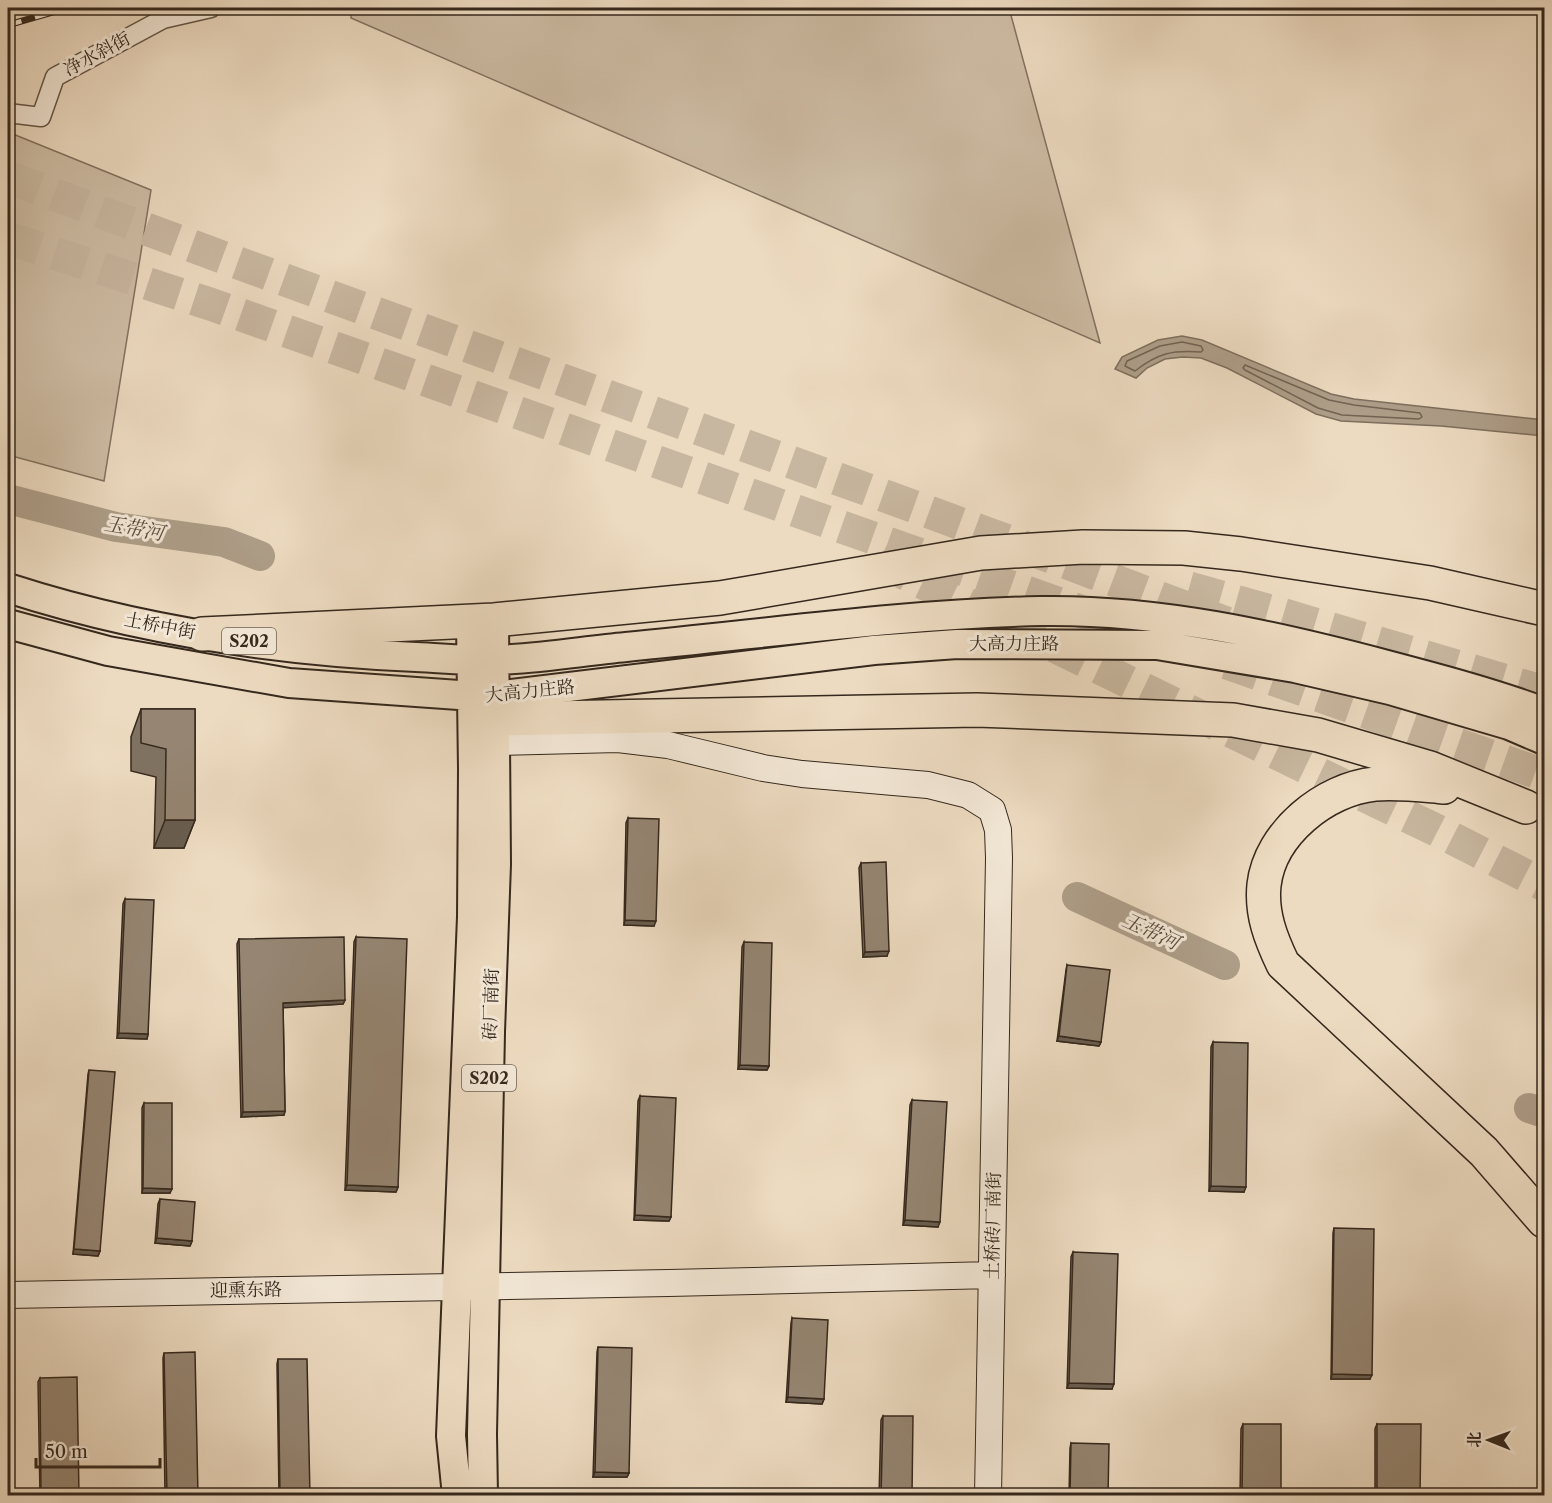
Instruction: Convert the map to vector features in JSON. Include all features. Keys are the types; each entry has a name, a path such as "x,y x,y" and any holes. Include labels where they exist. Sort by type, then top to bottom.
{"highway":[{"path":"202,634 483,621 720,598 981,553 1083,548 1184,548 1241,554 1430,583 1545,609"},
{"path":"490,713 977,710 1233,720 1318,735 1407,761 1430,768 1535,811"},
{"path":"1535,811 1444,787 1384,784 1349,790 1320,804 1298,822 1281,842 1269,867 1264,885 1264,909 1270,937 1282,964 1484,1152 1545,1221"}],"main road":[{"name":"土桥中街","path":"8,588 113,617 306,650 483,660"},
{"name":"大高力庄路","path":"483,660 969,614 1042,611 1120,614 1188,621 1301,642 1447,681 1545,712"},
{"name":"砖厂南街","path":"457,1496 452,1436 471,1286 490,1032 496,864 490,713 483,660 483,621"},
{"name":"大高力庄路","path":"8,624 108,651 289,683 490,713 874,650 957,644 1157,645 1295,668 1390,690 1509,725 1545,740"},
{"name":"砖厂南街","path":"483,1496 482,1434 471,1286 472,917 490,713"}],"street":[{"name":"净水斜街","path":"8,113 41,117 55,77 163,19 211,8"},
{"name":"土桥砖厂南街","path":"490,713 618,739 668,745 763,768 802,774 928,785 968,795 992,810 998,830 988,1496"},
{"name":"迎熏东路","path":"8,1295 992,1275"}],"shaded area":[{"path":"351,8 1009,8 1100,343 351,18"},
{"path":"8,132 151,190 104,481 8,455"}],"water":[{"path":"1182,336 1202,340 1331,394 1354,399 1544,420 1544,436 1441,426 1341,421 1316,414 1227,368 1201,358 1165,359 1147,368 1136,378 1115,369 1122,357 1158,340"}],"building":[{"path":"141,709 195,709 195,820 165,820 166,749 141,743"},
{"path":"628,818 659,819 656,921 625,920"},
{"path":"886,862 889,951 865,952 861,863"},
{"path":"125,899 154,900 148,1034 119,1033"},
{"path":"344,937 345,1000 283,1003 285,1111 243,1112 239,939"},
{"path":"356,937 407,939 398,1187 347,1185"},
{"path":"744,942 772,943 769,1066 740,1065"},
{"path":"1067,965 1110,970 1101,1042 1059,1036"},
{"path":"1213,1042 1248,1043 1246,1187 1211,1186"},
{"path":"89,1070 115,1072 100,1251 74,1249"},
{"path":"640,1096 676,1098 671,1217 635,1215"},
{"path":"912,1100 947,1102 940,1222 905,1220"},
{"path":"144,1103 172,1103 172,1189 143,1188"},
{"path":"160,1199 195,1202 192,1241 157,1238"},
{"path":"1334,1228 1374,1229 1372,1375 1332,1374"},
{"path":"1073,1252 1118,1254 1114,1384 1069,1383"},
{"path":"792,1318 828,1320 824,1399 788,1397"},
{"path":"598,1347 632,1348 629,1473 595,1472"},
{"path":"195,1352 198,1496 167,1496 164,1353"},
{"path":"278,1359 307,1359 310,1496 280,1496"},
{"path":"77,1377 79,1496 41,1496 40,1378"},
{"path":"883,1416 913,1416 912,1496 881,1496"},
{"path":"1243,1424 1281,1424 1281,1496 1242,1496"},
{"path":"1377,1424 1421,1424 1420,1496 1377,1496"},
{"path":"1071,1443 1109,1444 1108,1496 1070,1496"},
{"path":"1545,1475 1545,1496 1537,1496"}],"waterway":[{"name":"玉带河","path":"8,499 116,527 224,542 260,556"},
{"name":"玉带河","path":"1077,897 1225,965"},
{"name":"玉带河","path":"1529,1108 1544,1113"}],"tunnel":[{"path":"8,177 1226,623"},
{"path":"8,238 210,304 1179,646"},
{"path":"879,560 1436,830 1544,885"},
{"path":"1189,588 1544,692"},
{"path":"1227,663 1544,775"}],"railway":[{"path":"8,25 67,8"}]}
